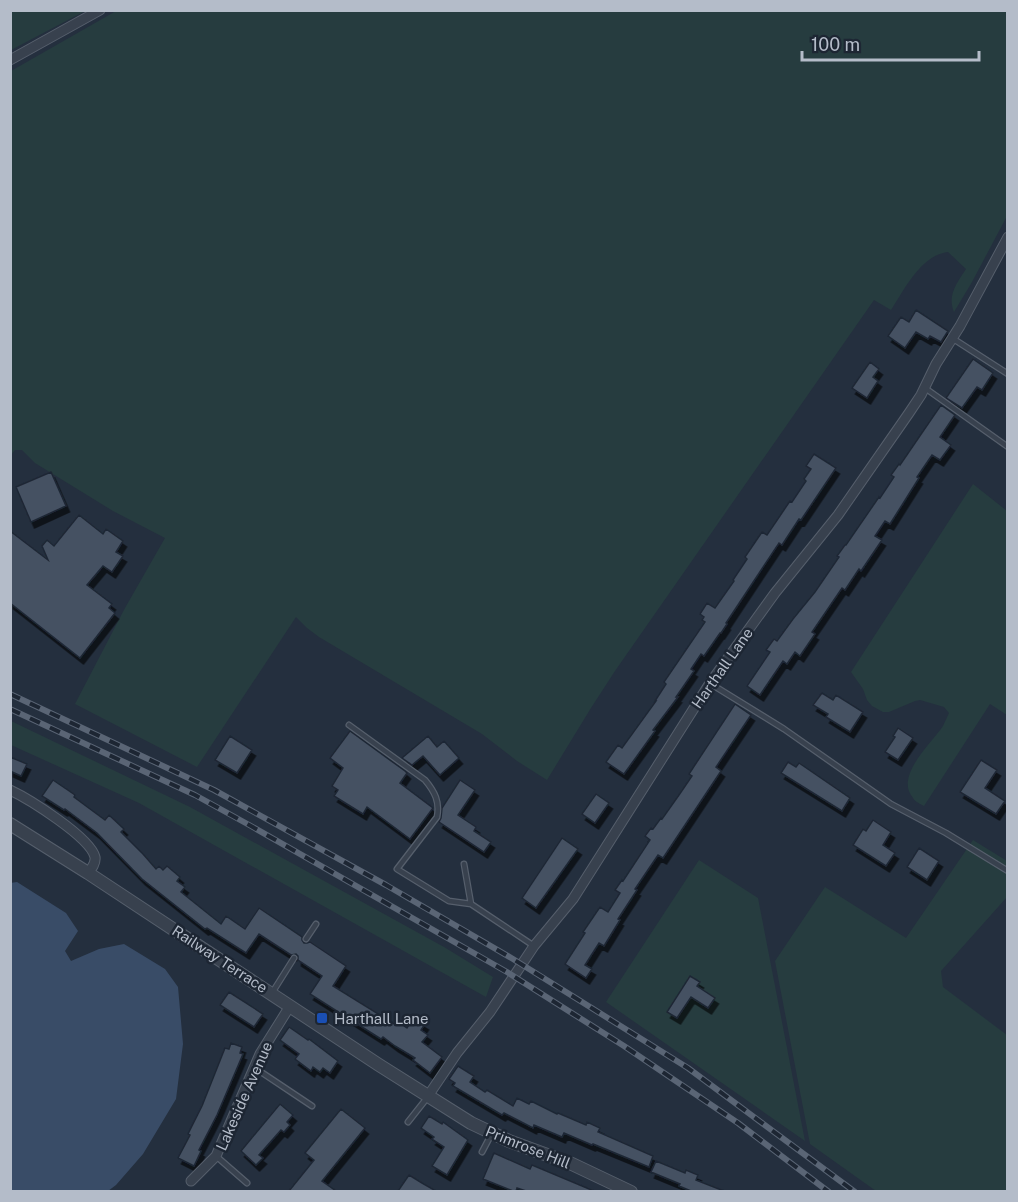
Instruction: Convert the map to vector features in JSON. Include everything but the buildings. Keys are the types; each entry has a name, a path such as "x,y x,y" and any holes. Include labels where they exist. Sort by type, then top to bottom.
{"street":[{"path":"10,60 100,10"},
{"name":"Harthall Lane","path":"428,1096 534,946 573,899 710,683 776,593 838,515 909,413 1008,237"},
{"path":"10,789 62,822 91,848 95,864 88,873"},
{"name":"Railway Terrace","path":"10,824 428,1096"},
{"name":"Lakeside Avenue","path":"191,1181 216,1156 263,1048 291,1006"},
{"name":"Primrose Hill","path":"428,1096 471,1123 492,1133 572,1164 632,1191"}],"lane":[{"path":"952,338 1008,375"},
{"path":"925,388 1008,447"},
{"path":"710,683 784,729 891,804 946,833 1008,871"},
{"path":"349,726 425,780 437,799 437,817 397,869 449,901 471,904 534,946"},
{"path":"464,864 471,904"},
{"path":"306,939 316,924"},
{"path":"272,993 294,958"},
{"path":"255,1068 312,1107"},
{"path":"408,1122 428,1096"},
{"path":"482,1152 492,1133"},
{"path":"216,1156 247,1183"}],"green space":[{"path":"11,10 85,10 85,11 11,50"},
{"path":"116,11 1007,11 1007,216 954,312 952,295 966,269 948,252 938,255 922,266 891,310 874,300 615,671 547,780 517,761 482,734 319,637 296,617 197,767 75,704 125,608 165,538 113,511 35,463 22,450 15,450 11,455 11,71"},
{"path":"973,484 1007,511 1007,715 990,704 924,806 913,798 908,789 908,780 917,760 943,726 949,713 944,707 920,700 889,712 883,712 867,700 863,689 851,672"},
{"path":"11,721 190,807 444,947 493,977 486,997 139,803 11,745"},
{"path":"973,840 1007,861 1007,897 941,971 943,987 1007,1035 1007,1191 876,1191 810,1144 775,961 825,887 906,938"},
{"path":"699,860 758,898 805,1141 606,1002"}],"water":[{"path":"17,882 66,913 78,931 65,951 71,961 99,949 124,944 165,969 178,987 183,1044 176,1099 143,1154 108,1191 11,1190 10,883"}],"railway":[{"path":"10,694 214,790 386,885 513,959 688,1068 855,1192"},
{"path":"10,709 195,795 507,972 624,1046 738,1123 829,1192"}],"place":[{"name":"Harthall Lane","path":"322,1018"}]}
